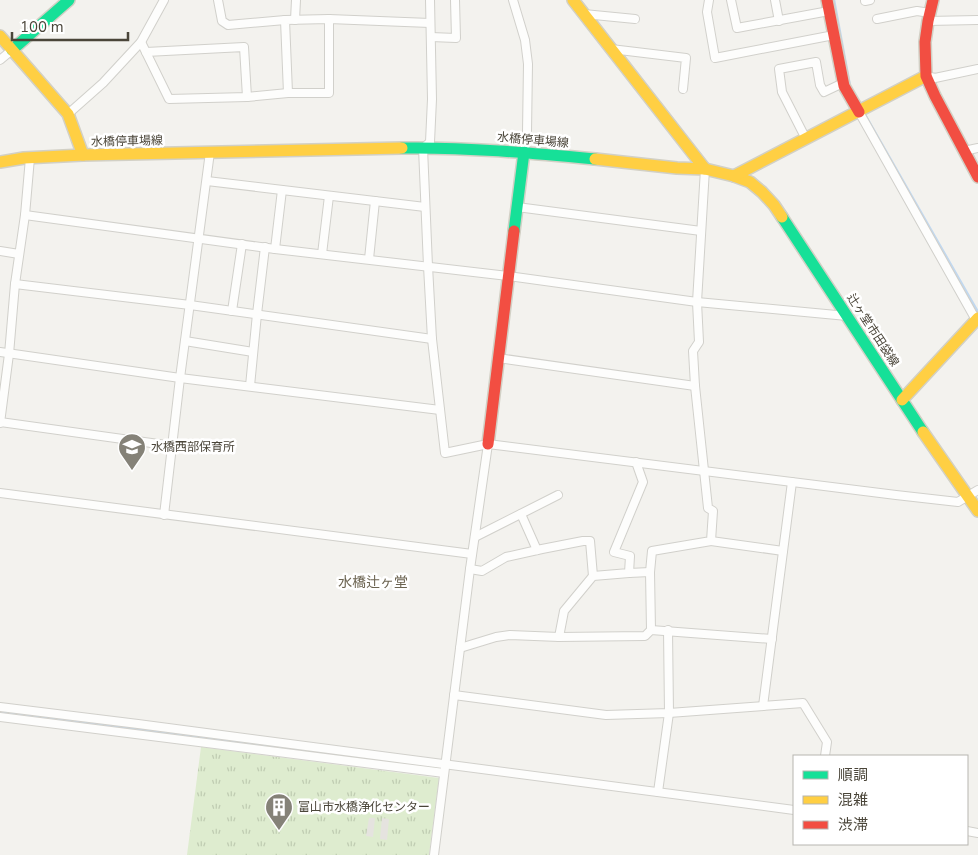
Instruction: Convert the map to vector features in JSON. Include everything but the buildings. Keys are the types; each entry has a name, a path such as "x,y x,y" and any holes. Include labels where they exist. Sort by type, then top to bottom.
{"main road":[{"path":"12,50 69,0"},
{"path":"573,0 705,169"},
{"path":"933,0 925,42 926,76 978,177"},
{"path":"828,6 843,83 859,112"},
{"path":"0,36 68,114 83,156"},
{"path":"734,176 926,76"},
{"name":"水橋停車場線","path":"0,162 30,158 83,156 423,148 524,152 677,168 705,169 734,176"},
{"path":"488,444 524,152"},
{"name":"辻ヶ堂市田袋線","path":"734,176 750,182 774,205 902,400 978,511"},
{"path":"902,400 977,319"}],"street":[{"path":"68,114 103,83 141,42 164,0"},
{"path":"218,0 222,22 228,25 285,20 329,19 430,24"},
{"path":"295,20 296,0"},
{"path":"430,0 432,99 430,142 423,148 432,339 445,453 488,444 958,502 978,490"},
{"path":"431,37 456,38 455,0"},
{"path":"513,0 526,40 528,64 527,132 524,152"},
{"path":"709,0 707,12 715,58 834,35"},
{"path":"731,0 737,28 779,20 828,6"},
{"path":"775,0 779,20"},
{"path":"865,0 870,0"},
{"path":"877,19 917,11 929,17 977,20"},
{"path":"584,14 635,19"},
{"path":"141,42 169,99 247,97 288,93 329,93 329,19"},
{"path":"285,20 288,93"},
{"path":"146,52 244,47 247,97"},
{"path":"612,49 686,58 683,89"},
{"path":"0,60 12,50"},
{"path":"806,139 782,92 779,69 816,62 820,85 824,92 843,83"},
{"path":"926,76 935,78 978,69"},
{"path":"859,112 977,319"},
{"path":"964,151 978,148"},
{"path":"164,514 210,152"},
{"path":"30,158 0,423 173,446"},
{"path":"705,169 697,302 699,342 693,351 708,508 713,511 711,541"},
{"path":"207,182 425,207"},
{"path":"275,249 282,190"},
{"path":"322,254 330,196"},
{"path":"369,259 375,201"},
{"path":"517,207 701,231"},
{"path":"25,215 275,249 508,276 697,302 847,316"},
{"path":"232,311 242,244"},
{"path":"250,386 265,247"},
{"path":"0,251 20,254"},
{"path":"15,284 190,305 432,339"},
{"path":"185,341 253,352"},
{"path":"0,352 180,378 440,410"},
{"path":"498,358 695,386"},
{"path":"434,855 470,568 488,444"},
{"path":"629,573 630,556 614,552 643,482 636,462"},
{"path":"763,706 792,482"},
{"path":"0,494 472,554"},
{"path":"475,537 558,495"},
{"path":"521,514 537,550"},
{"path":"470,568 482,570 506,557 590,541 593,576 564,611 559,637"},
{"path":"652,630 650,572 652,551 711,541 783,552"},
{"path":"593,576 650,572"},
{"path":"460,648 496,637 510,635 559,637 645,636 652,630 772,639"},
{"path":"658,792 669,713 668,630"},
{"path":"454,695 606,715 669,713 803,703 827,742 825,755"},
{"path":"0,707 793,810"},
{"path":"0,716 444,773"}],"green space":[{"path":"201,747 439,778 429,855 187,855"}],"shaded area":[{"path":"369,818 375,818 373,837 366,836"},
{"path":"382,818 389,819 387,840 380,839"}],"waterway":[{"path":"834,0 850,86"},
{"path":"863,111 978,312"},
{"path":"0,711 434,767"}],"traffic: fast":[{"path":"12,50 69,0"},
{"path":"402,148 474,149 595,159"},
{"path":"514,231 524,152"},
{"path":"782,217 923,432"}],"traffic: slow":[{"path":"573,0 705,169"},
{"path":"0,36 68,114 83,155"},
{"path":"734,176 926,76"},
{"path":"0,162 24,158 83,155 402,148"},
{"path":"595,159 677,168 705,169 734,176 750,182 762,192 782,217"},
{"path":"902,400 978,318"},
{"path":"923,432 978,511"}],"traffic: jam":[{"path":"827,0 844,86 859,112"},
{"path":"933,0 925,42 926,76 978,177"},
{"path":"488,444 514,231"}],"place":[{"name":"水橋西部保育所","path":"132,471"},
{"name":"富山市水橋浄化センター","path":"279,831"}],"district":[{"name":"水橋辻ヶ堂","path":"373,582"}]}
